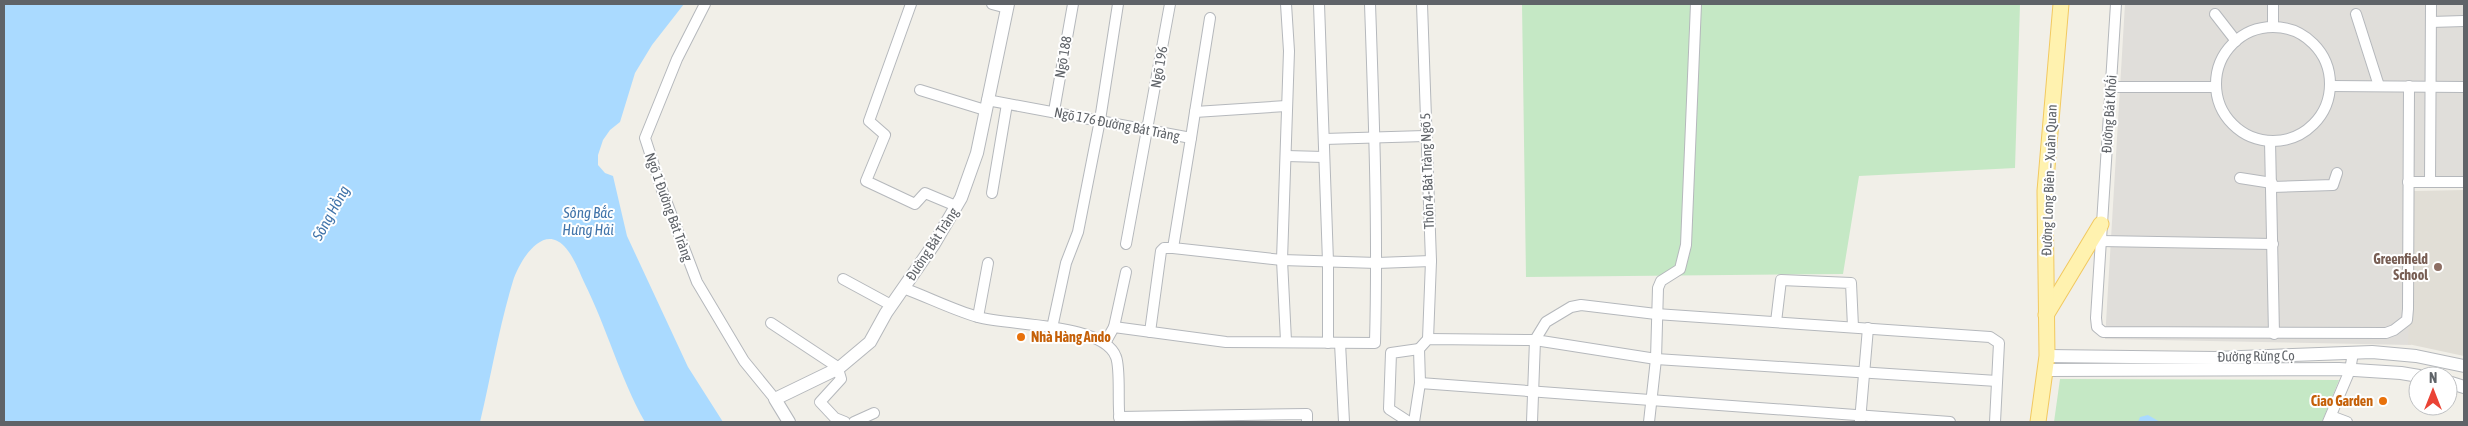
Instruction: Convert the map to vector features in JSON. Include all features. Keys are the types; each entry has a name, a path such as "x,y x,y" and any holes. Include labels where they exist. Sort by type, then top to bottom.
{"main road":[{"name":"Đường Long Biên – Xuân Quan","path":"2038,422 2046,363 2046,191 2061,4"},
{"path":"2046,315 2101,224"}],"street":[{"name":"Ngõ 1 Đường Bát Tràng","path":"706,4 677,59 645,138 662,190 697,282 744,361 775,399"},
{"path":"911,4 869,121 885,135 866,181 916,204 925,192 956,206"},
{"path":"992,4 1008,6"},
{"name":"Ngõ 188","path":"1054,111 1073,4"},
{"path":"1052,328 1066,263 1078,232 1100,120 1118,4"},
{"name":"Ngõ 196","path":"1126,244 1170,4"},
{"path":"1286,4 1289,51 1282,260 1286,341"},
{"path":"1319,4 1328,262 1328,343"},
{"path":"1370,4 1377,263 1375,343"},
{"name":"Thôn 4-Bát Tràng Ngõ 5","path":"1422,4 1430,261 1428,339"},
{"path":"1648,422 1656,359 1658,288 1661,282 1680,269 1686,245 1696,4"},
{"name":"Đường Bát Khối","path":"2116,4 2101,224 2097,327 2103,332 2274,334"},
{"path":"2273,4 2274,27"},
{"path":"2430,182 2431,4"},
{"name":"Đường Bát Tràng","path":"775,399 839,368 870,342 891,305 934,244 956,206 977,154 1008,6"},
{"path":"2215,14 2236,41"},
{"path":"2356,14 2378,86"},
{"path":"1195,112 1210,18"},
{"path":"2431,22 2464,21"},
{"path":"2274,27 2291,30 2308,38 2320,51 2328,68 2331,86 2329,100 2313,126 2300,135 2286,140 2270,142 2254,138 2233,124 2219,103 2216,87 2218,70 2224,54 2236,41 2253,31 2274,27"},
{"path":"2331,86 2464,86"},
{"path":"2270,142 2274,334 2386,333 2394,330 2407,320 2409,86"},
{"path":"2111,87 2216,87"},
{"name":"Ngõ 176 Đường Bát Tràng","path":"920,90 986,105 1007,104 1054,111 1191,138 1195,112 1286,106"},
{"path":"992,193 1007,104"},
{"path":"1324,140 1425,136"},
{"path":"1173,248 1191,138"},
{"path":"1286,156 1324,157"},
{"path":"2240,178 2272,185 2333,185 2337,173"},
{"path":"2408,182 2464,182"},
{"path":"2100,241 2273,244"},
{"path":"1150,332 1161,251 1164,248 1282,260 1377,263 1430,261"},
{"path":"978,317 988,263"},
{"path":"1105,342 1114,327 1126,272"},
{"path":"843,279 891,305"},
{"path":"1776,322 1781,280 1851,283 1853,327"},
{"path":"903,288 978,317 1052,328 1089,336 1105,342 1116,357 1120,420 1307,414 1307,422"},
{"path":"1532,422 1535,340 1546,322 1571,307 1581,305 1656,314 1990,336 1999,342 1995,422"},
{"path":"771,323 839,368 841,379 820,402 836,418 845,422"},
{"path":"1114,327 1226,342 1375,343 1391,353 1419,349 1428,339 1535,340 1656,359 1742,363 1864,374 1997,382"},
{"path":"1860,419 1868,328"},
{"path":"1340,343 1344,422"},
{"path":"1414,422 1420,383 1419,349"},
{"path":"1391,353 1389,409 1409,422"},
{"path":"2347,422 2330,419 2350,370 2353,353"},
{"name":"Đường Rừng Cọ","path":"2046,363 2353,353 2416,356 2464,366"},
{"name":"Đường Rừng Cọ","path":"2046,363 2350,370 2408,374"},
{"path":"1420,383 1651,400 1860,419 1959,422"},
{"path":"775,399 789,422"},
{"path":"854,422 874,413"}],"shaded area":[{"path":"2125,4 2464,4 2464,185 2407,186 2411,345 2105,339"},
{"name":"Greenfield School","path":"2464,190 2464,356 2408,344 2414,191"}],"green space":[{"path":"1522,4 2020,4 2015,168 1859,176 1843,274 1526,277"},
{"path":"2060,379 2339,380 2322,422 2054,422"}],"water":[{"path":"4,4 684,4 652,45 635,73 620,122 610,130 603,140 598,155 598,165 605,173 613,176 627,236 688,367 723,422 645,422 628,388 592,299 573,258 564,246 556,240 548,239 540,242 526,256 520,264 513,281 499,334 480,422 4,422"},
{"path":"2148,415 2160,422 2138,422 2140,417"}],"place":[{"name":"Greenfield School","path":"2438,267"},
{"name":"Nhà Hàng Ando","path":"1021,337"},
{"name":"Ciao Garden","path":"2383,401"}],"water label":[{"name":"Sông Hồng","path":"331,213"},
{"name":"Sông Bắc Hưng Hải","path":"588,222"}]}
